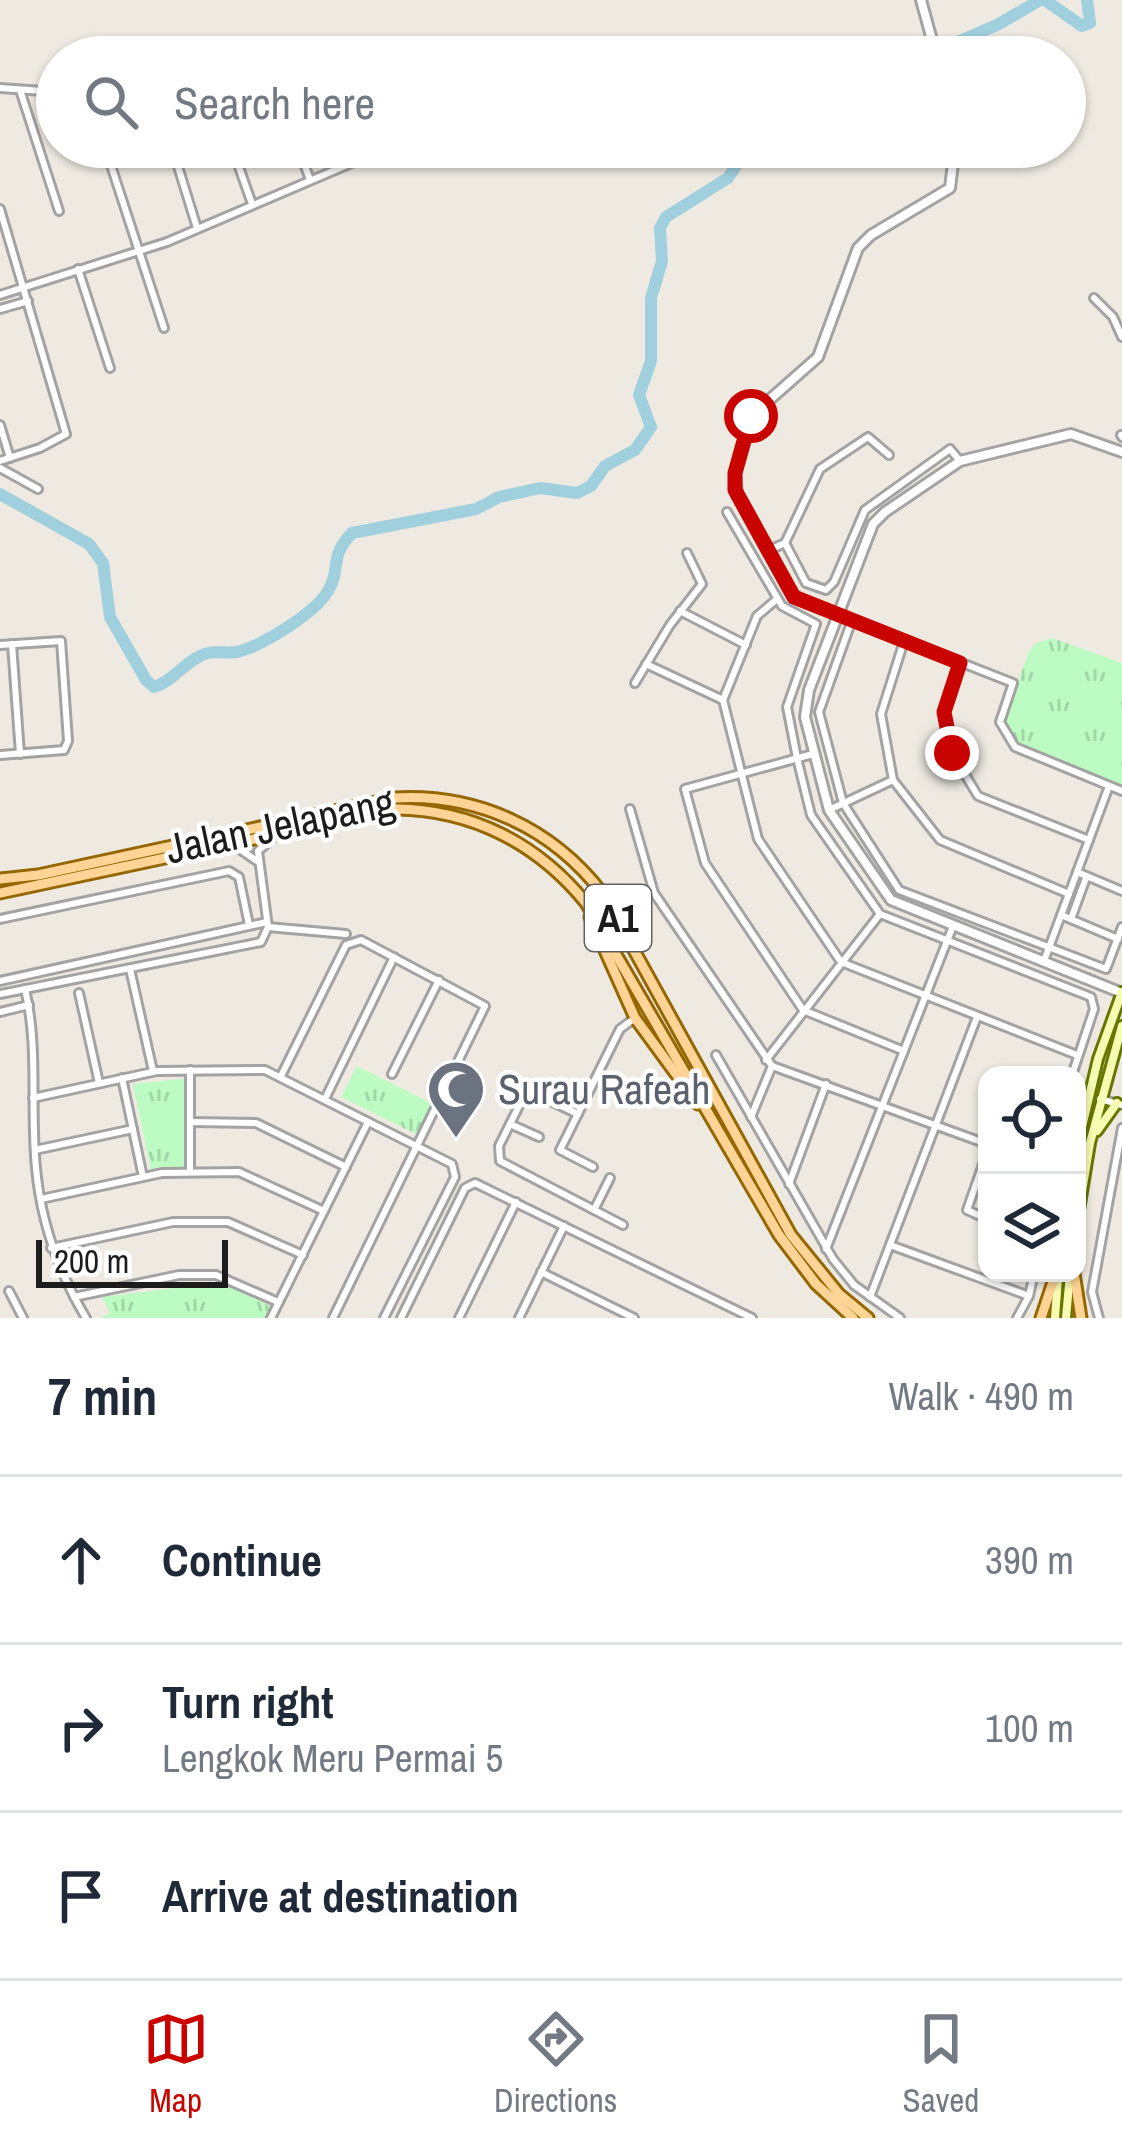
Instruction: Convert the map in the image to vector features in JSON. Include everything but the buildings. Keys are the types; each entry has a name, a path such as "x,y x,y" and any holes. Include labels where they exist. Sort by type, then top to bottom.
{"main road":[{"name":"Jalan Jelapang","path":"0,879 38,875 394,798 449,798 518,822 566,854 603,894 791,1235 824,1277 868,1318"},
{"name":"Jalan Jelapang","path":"0,893 396,808 476,822 509,837 548,860 604,929 783,1241 816,1284 854,1318"},
{"path":"573,886 635,1018 714,1125"},
{"path":"1086,1110 1122,992"},
{"path":"1085,1174 1122,1026"},
{"path":"1090,1143 1119,1104 1107,1074"},
{"path":"1041,1318 1054,1282"},
{"path":"1055,1318 1057,1282"},
{"path":"1066,1318 1071,1282"},
{"path":"1074,1282 1081,1318"}],"street":[{"path":"921,0 931,36"},
{"path":"0,88 36,91"},
{"path":"20,90 36,140"},
{"path":"45,168 59,211"},
{"path":"112,168 164,328"},
{"path":"178,168 196,228"},
{"path":"239,168 252,204"},
{"path":"306,168 310,179"},
{"path":"0,295 139,251 336,168"},
{"path":"794,597 735,487 751,416 818,357 852,258 864,241 950,188 952,168"},
{"path":"0,209 66,427 62,439 0,465 38,489"},
{"path":"77,269 110,368"},
{"path":"1094,298 1113,316 1122,337"},
{"path":"0,309 28,301"},
{"path":"0,425 10,458"},
{"path":"1122,452 1071,434 960,461 878,518 805,703 812,754 829,810 891,900 1122,992"},
{"path":"766,550 785,543 820,469 868,437 889,455"},
{"path":"785,543 809,586 830,587 865,510 950,449 960,461"},
{"path":"728,512 776,599 785,609 816,624 787,707 812,815 880,914 1091,998 1094,1002 1075,1066"},
{"path":"635,683 702,584 687,553"},
{"path":"1078,1055 841,962 758,839 723,700 757,616 776,599 794,597 1013,683 1000,722 1011,743 1122,791"},
{"path":"680,611 746,646"},
{"path":"852,620 819,712 843,803 899,890 1106,969 1122,927"},
{"path":"0,645 56,640 63,646 67,746 0,755"},
{"path":"904,641 880,714 893,780 940,840 1069,894"},
{"path":"12,644 20,754"},
{"path":"960,663 944,712 952,753 977,796 1089,840"},
{"path":"646,664 723,700"},
{"path":"812,754 685,789 705,863 803,1010 904,1051"},
{"path":"829,810 893,780"},
{"path":"1044,961 1109,786"},
{"path":"630,809 654,893 769,1063 978,1140"},
{"path":"0,994 261,942 267,925 257,861 263,844 286,831"},
{"path":"221,847 238,848 257,861"},
{"path":"0,919 236,872 249,926"},
{"path":"1077,872 1122,891"},
{"path":"1070,919 1087,876"},
{"path":"751,1117 769,1063 803,1010 880,914"},
{"path":"1061,915 1118,939"},
{"path":"0,981 249,926 346,934"},
{"path":"826,1249 953,926"},
{"path":"280,1076 346,945 361,940 481,1001 484,1012 333,1318"},
{"path":"325,1099 394,957"},
{"path":"92,960 95,976"},
{"path":"130,968 153,1071"},
{"path":"392,1074 439,980"},
{"path":"25,989 41,1199 51,1248 86,1318"},
{"path":"79,992 98,1083"},
{"path":"0,1012 29,1005"},
{"path":"870,1298 977,1017"},
{"path":"593,1167 560,1150 620,1029 635,1018"},
{"path":"716,1055 826,1249 846,1277 900,1318"},
{"path":"190,1070 190,1172"},
{"path":"33,1098 153,1071 265,1070 452,1164 454,1177 385,1318"},
{"path":"122,1078 143,1177"},
{"path":"789,1184 826,1084"},
{"path":"578,1114 527,1090 498,1151 503,1165 623,1225"},
{"path":"1100,1099 1119,1104"},
{"path":"271,1318 368,1121"},
{"path":"190,1122 256,1123 346,1167"},
{"path":"510,1124 538,1137"},
{"path":"1099,1318 1092,1292 1122,1128"},
{"path":"35,1150 133,1129"},
{"path":"41,1199 143,1177 244,1173 324,1211"},
{"path":"594,1210 610,1178"},
{"path":"978,1179 967,1210 978,1216"},
{"path":"401,1318 465,1188 479,1183 752,1318"},
{"path":"459,1318 516,1202"},
{"path":"51,1248 173,1222 228,1222 302,1256"},
{"path":"519,1318 565,1226"},
{"path":"890,1245 1029,1296"},
{"path":"542,1272 634,1318"},
{"path":"74,1297 173,1276 216,1275 279,1303"},
{"path":"1017,1318 1032,1282"},
{"path":"9,1291 23,1318"}],"green space":[{"path":"1052,638 1122,663 1122,786 1020,746 1003,725 1029,651"},
{"path":"357,1066 435,1105 420,1136 341,1097"},
{"path":"190,1078 187,1167 151,1170 133,1084"},
{"path":"222,1282 274,1308 269,1318 101,1318 110,1313 102,1297"}],"waterway":[{"path":"972,36 1040,0"},
{"path":"1045,0 1082,26 1090,23 1087,0"},
{"path":"0,494 89,544 103,563 110,617 154,687 205,654 236,652 259,643 300,619 321,600 332,583 340,549 352,533 476,509 499,497 540,488 577,493 591,486 605,466 635,450 651,427 639,395 651,361 651,298 662,261 660,228 666,217 728,178 734,168"}],"place":[{"name":"Surau Rafeah","path":"456,1140"}],"route":[{"path":"751,416 735,490 794,597 960,663 944,712 952,753"}]}
